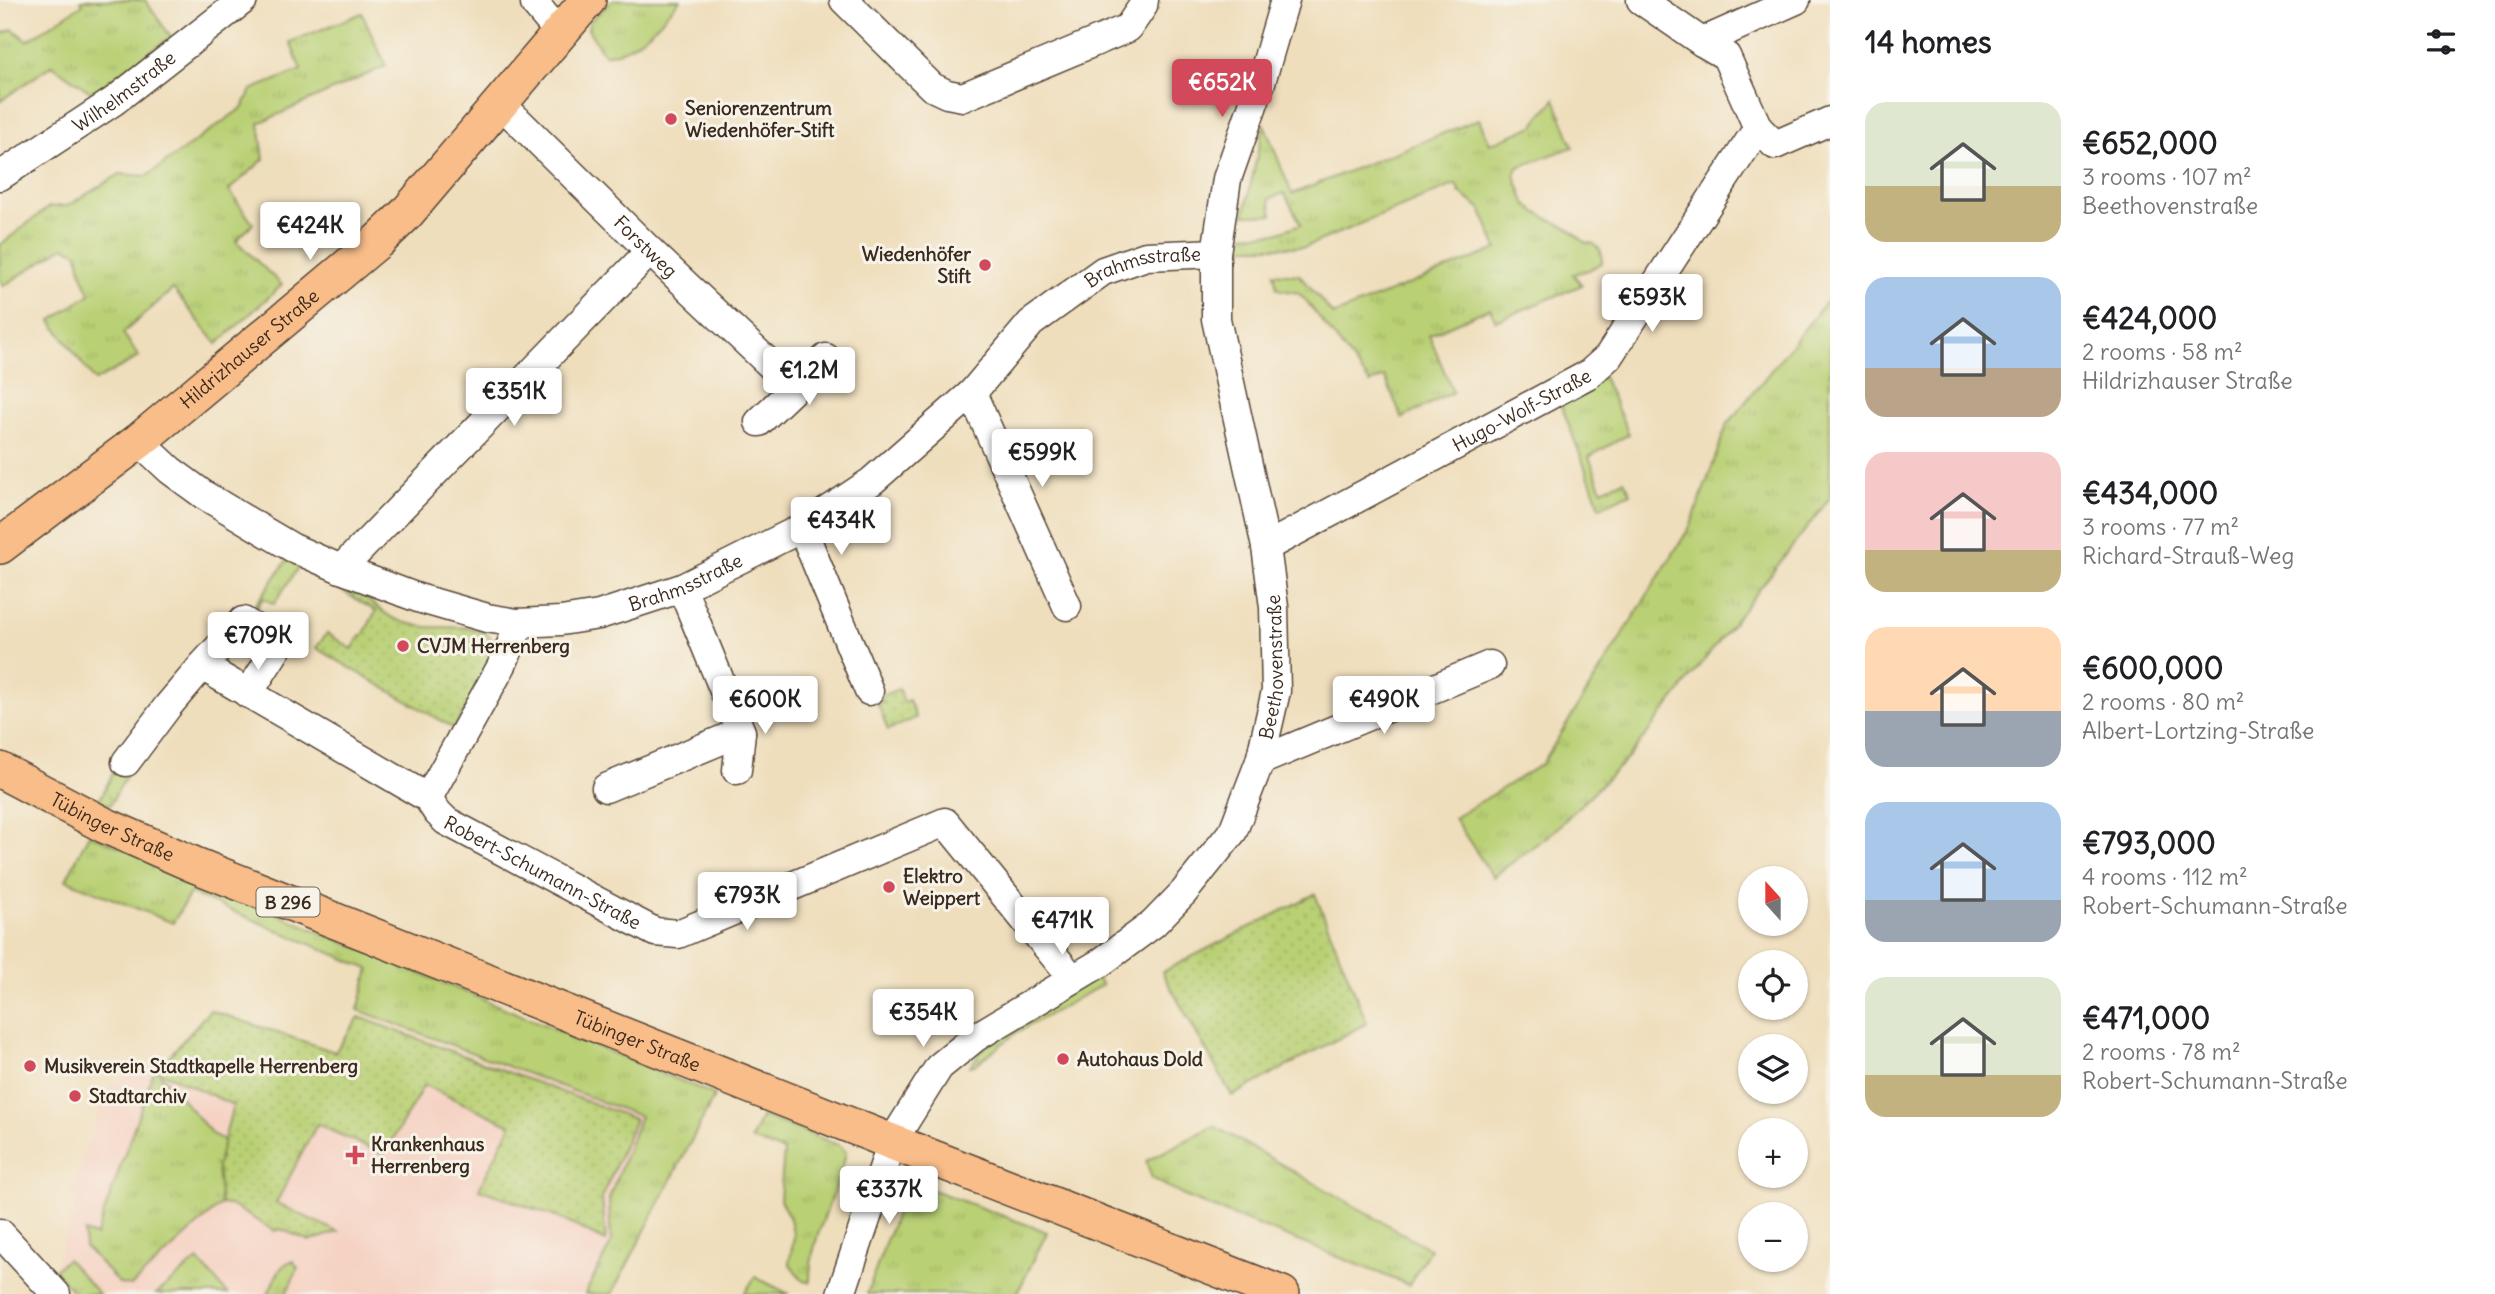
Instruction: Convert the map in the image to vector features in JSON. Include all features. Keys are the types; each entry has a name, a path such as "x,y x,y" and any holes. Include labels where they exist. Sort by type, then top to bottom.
{"main road":[{"name":"Hildrizhauser Straße","path":"0,546 139,441 378,241 406,214 589,0"},
{"name":"Tübinger Straße","path":"0,771 157,849 581,1020 1282,1294"}],"street":[{"name":"Wilhelmstraße","path":"0,176 114,101 243,0"},
{"path":"534,0 560,34"},
{"path":"844,0 932,87 963,97 1128,28 1143,6 1144,0"},
{"name":"Beethovenstraße","path":"841,1294 892,1142 939,1067 976,1037 1134,941 1153,924 1184,892 1233,831 1260,761 1276,691 1274,607 1266,547 1216,319 1216,253 1227,179 1260,85 1285,0"},
{"path":"1641,0 1726,56 1758,128 1775,145 1830,121"},
{"path":"1702,42 1796,0"},
{"name":"Forstweg","path":"501,104 650,251 794,387"},
{"name":"Hugo-Wolf-Straße","path":"1266,547 1589,373 1608,357 1758,128"},
{"path":"341,569 650,251"},
{"name":"Brahmsstraße","path":"139,441 170,470 204,495 293,548 341,569 454,610 517,623 561,621 598,615 682,588 802,528 872,481 972,393 1031,323 1103,271 1146,256 1216,253"},
{"path":"760,422 826,358"},
{"path":"972,393 1067,606"},
{"path":"802,528 869,691"},
{"path":"682,588 741,732 737,770"},
{"path":"126,762 168,706 243,621 280,644 248,694"},
{"path":"429,798 502,665 516,633 517,623"},
{"path":"1260,761 1490,665"},
{"name":"Robert-Schumann-Straße","path":"202,666 429,798 446,821 655,932 678,934 945,822 1071,980"},
{"path":"606,788 741,732"},
{"path":"0,1233 41,1289"}],"shaded area":[{"name":"Krankenhaus Herrenberg","path":"210,1010 335,1052 359,1017 640,1116 609,1199 611,1244 585,1294 75,1294 54,1270 79,1197 70,1193 107,1090 136,1068 157,1070"}],"green space":[{"path":"81,0 145,0 171,37 92,93 52,65 0,101 0,34 13,29 27,41 83,4"},
{"path":"613,0 680,0 637,42 604,55 588,29 590,21"},
{"path":"362,13 386,66 259,123 264,159 229,190 253,224 236,241 282,285 217,344 173,289 123,333 139,357 95,381 51,321 90,294 81,272 78,253 64,247 3,286 0,280 0,245 49,207 67,206 120,174 147,176 243,107 251,90 301,70 290,42"},
{"path":"1555,99 1573,147 1518,167 1515,175 1525,203 1535,212 1570,229 1584,242 1594,244 1601,251 1602,263 1573,274 1582,285 1496,321 1490,308 1429,335 1453,392 1402,418 1385,377 1370,383 1304,298 1298,293 1277,289 1274,273 1300,275 1333,315 1497,249 1481,209 1460,193 1456,184 1305,247 1240,247 1238,235 1277,233 1301,224 1284,193 1269,199 1272,215 1244,215 1264,124 1292,194 1479,119 1490,144 1534,126"},
{"path":"1830,297 1830,498 1628,758 1554,831 1493,877 1454,818 1542,764 1691,525 1727,425"},
{"path":"1602,375 1629,434 1589,457 1602,490 1624,480 1631,493 1600,507 1560,402"},
{"path":"288,559 300,565 274,604 263,598 256,610 253,608"},
{"path":"320,573 357,591 352,597 319,577"},
{"name":"CVJM Herrenberg","path":"357,591 399,621 427,627 474,629 491,638 494,648 491,662 454,728 316,648 327,633 352,649 360,636 362,637 376,611 352,597"},
{"path":"899,689 904,702 909,700 916,718 888,730 878,704 883,702 880,696"},
{"path":"119,761 131,767 110,805 99,801"},
{"path":"89,834 715,1095 612,1294 585,1294 611,1244 609,1199 640,1116 358,1010 369,969 190,893 173,923 66,880"},
{"path":"1315,894 1367,1023 1232,1096 1162,972"},
{"path":"1096,976 1102,985 1016,1033 975,1065 970,1066 984,1048"},
{"path":"210,1010 335,1052 359,1017 635,1119 602,1198 606,1241 559,1218 479,1189 511,1125 424,1085 384,1155 317,1124 276,1203 338,1232 310,1241 280,1229 275,1231 230,1205 221,1204 217,1167 233,1105 157,1070"},
{"path":"157,1070 213,1135 224,1140 217,1167 221,1204 131,1286 120,1284 85,1247 84,1232 96,1236 153,1073"},
{"path":"762,1116 839,1145 846,1152 814,1248 810,1282 803,1281 789,1263 794,1237 790,1219 780,1200 784,1151 751,1140"},
{"path":"1214,1126 1430,1249 1409,1285 1184,1196 1152,1178 1146,1161"},
{"path":"927,1188 1047,1232 1017,1294 867,1294 900,1202 911,1190"},
{"path":"67,1259 99,1294 75,1294 54,1270"},
{"path":"198,1260 228,1294 156,1294"},
{"path":"293,1261 298,1268 286,1294 268,1294 284,1265"},
{"path":"755,1277 789,1294 744,1294"}],"place":[{"name":"Seniorenzentrum Wiedenhöfer-Stift","path":"671,119"},
{"name":"Wiedenhöfer Stift","path":"985,265"},
{"name":"CVJM Herrenberg","path":"403,646"},
{"name":"Elektro Weippert","path":"889,887"},
{"name":"Autohaus Dold","path":"1063,1059"},
{"name":"Musikverein Stadtkapelle Herrenberg","path":"30,1066"},
{"name":"Stadtarchiv","path":"75,1096"},
{"name":"Krankenhaus Herrenberg","path":"355,1155"}]}
